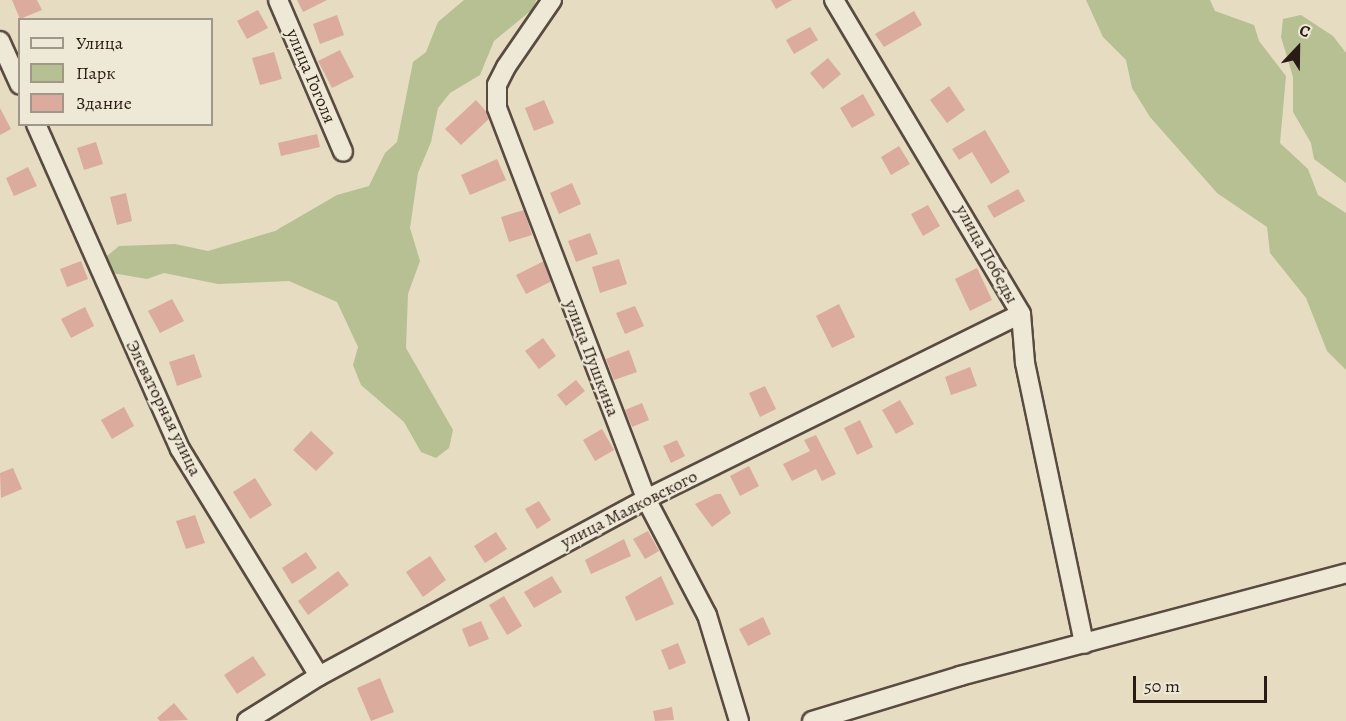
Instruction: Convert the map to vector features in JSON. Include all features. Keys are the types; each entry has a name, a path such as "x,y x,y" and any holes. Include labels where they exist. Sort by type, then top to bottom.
{"street":[{"name":"улица Гоголя","path":"278,0 343,152"},
{"name":"улица Пушкина","path":"552,0 506,67 497,85 497,108 646,499 707,615 739,721"},
{"name":"улица Победы","path":"834,0 1021,315 1025,363 1083,644"},
{"path":"0,40 18,80"},
{"name":"Элеваторная улица","path":"37,126 180,449 319,676"},
{"name":"улица Маяковского","path":"246,721 319,676 646,499 1021,315"},
{"path":"812,721 863,703 1346,573"}],"green space":[{"path":"464,0 536,0 534,8 494,41 480,75 450,93 438,108 431,142 418,173 410,228 420,261 408,294 406,348 453,430 449,448 436,458 421,452 404,422 361,385 353,365 358,347 337,302 289,281 218,284 164,273 147,279 112,273 107,256 119,246 175,244 208,251 275,231 337,195 369,186 385,153 397,142 413,62 426,52 438,22"},
{"path":"1086,0 1210,0 1215,11 1254,25 1259,41 1286,76 1280,143 1308,169 1318,195 1346,213 1346,370 1327,351 1306,298 1270,253 1267,227 1217,193 1150,117 1132,88 1126,60 1103,37"},
{"path":"1301,15 1333,36 1346,53 1346,183 1314,159 1311,143 1293,112 1293,77 1281,37 1283,19"}],"building":[{"path":"12,0 37,0 42,10 20,18"},
{"path":"297,0 327,0 303,12"},
{"path":"771,0 792,0 776,9"},
{"path":"258,10 268,28 247,39 237,21"},
{"path":"914,11 922,25 884,47 875,34"},
{"path":"337,15 344,35 320,44 313,24"},
{"path":"810,27 818,40 794,54 786,40"},
{"path":"340,50 354,77 332,88 318,61"},
{"path":"274,52 282,79 260,85 252,58"},
{"path":"828,58 841,74 823,89 810,73"},
{"path":"949,86 965,110 947,123 930,100"},
{"path":"863,94 875,115 852,128 840,108"},
{"path":"476,100 491,117 461,145 445,129"},
{"path":"544,100 554,123 534,131 525,108"},
{"path":"0,108 11,129 0,135"},
{"path":"985,130 1010,172 991,184 972,152 959,160 952,149"},
{"path":"317,134 320,147 281,156 278,143"},
{"path":"96,142 103,164 84,170 77,148"},
{"path":"899,146 910,164 891,175 881,157"},
{"path":"497,159 506,180 470,195 461,175"},
{"path":"28,167 37,186 14,196 6,178"},
{"path":"572,183 581,204 559,214 550,193"},
{"path":"1018,189 1025,201 994,218 987,206"},
{"path":"126,193 132,221 117,225 110,197"},
{"path":"928,205 940,226 923,236 911,214"},
{"path":"524,210 532,235 509,242 501,217"},
{"path":"590,233 598,254 576,262 568,241"},
{"path":"619,259 627,284 600,293 592,267"},
{"path":"81,261 88,279 67,287 60,269"},
{"path":"544,261 554,280 526,294 516,275"},
{"path":"977,268 992,300 970,311 955,279"},
{"path":"172,299 184,321 160,333 148,311"},
{"path":"839,304 855,337 832,348 816,316"},
{"path":"635,306 644,326 625,334 616,313"},
{"path":"85,307 94,326 71,338 61,319"},
{"path":"543,338 556,356 539,369 525,351"},
{"path":"629,350 637,372 614,380 606,359"},
{"path":"194,354 202,377 177,386 169,362"},
{"path":"970,367 977,386 951,395 945,377"},
{"path":"576,380 585,391 566,406 557,395"},
{"path":"765,386 776,409 760,417 749,393"},
{"path":"900,400 914,424 896,434 882,410"},
{"path":"642,403 649,420 632,427 625,410"},
{"path":"124,407 134,426 112,439 101,420"},
{"path":"860,420 873,447 857,455 844,428"},
{"path":"602,429 614,450 595,461 583,440"},
{"path":"311,431 334,453 316,471 293,450"},
{"path":"816,435 836,474 822,481 816,469 792,481 783,464 810,451 804,440"},
{"path":"677,440 685,456 671,463 663,446"},
{"path":"749,466 759,486 740,496 730,476"},
{"path":"13,468 22,489 1,498 0,473"},
{"path":"255,478 272,505 250,519 233,492"},
{"path":"721,494 731,513 712,527 695,504"},
{"path":"539,501 551,520 537,529 525,509"},
{"path":"195,515 205,543 186,549 176,521"},
{"path":"648,531 659,551 645,559 633,539"},
{"path":"496,532 507,549 485,563 474,546"},
{"path":"624,539 631,556 591,574 585,560"},
{"path":"306,552 317,568 292,584 282,568"},
{"path":"430,556 446,580 423,597 406,572"},
{"path":"338,571 349,585 308,615 298,601"},
{"path":"552,576 562,592 534,608 524,592"},
{"path":"661,576 674,604 636,621 625,597"},
{"path":"504,596 522,626 507,635 489,605"},
{"path":"763,617 771,634 748,646 739,629"},
{"path":"481,621 489,639 469,647 462,629"},
{"path":"678,643 686,663 669,670 661,650"},
{"path":"253,656 266,675 237,694 224,675"},
{"path":"380,678 394,712 371,721 357,688"},
{"path":"174,703 188,720 160,721 157,718"},
{"path":"672,707 674,720 655,721 653,711"}]}
